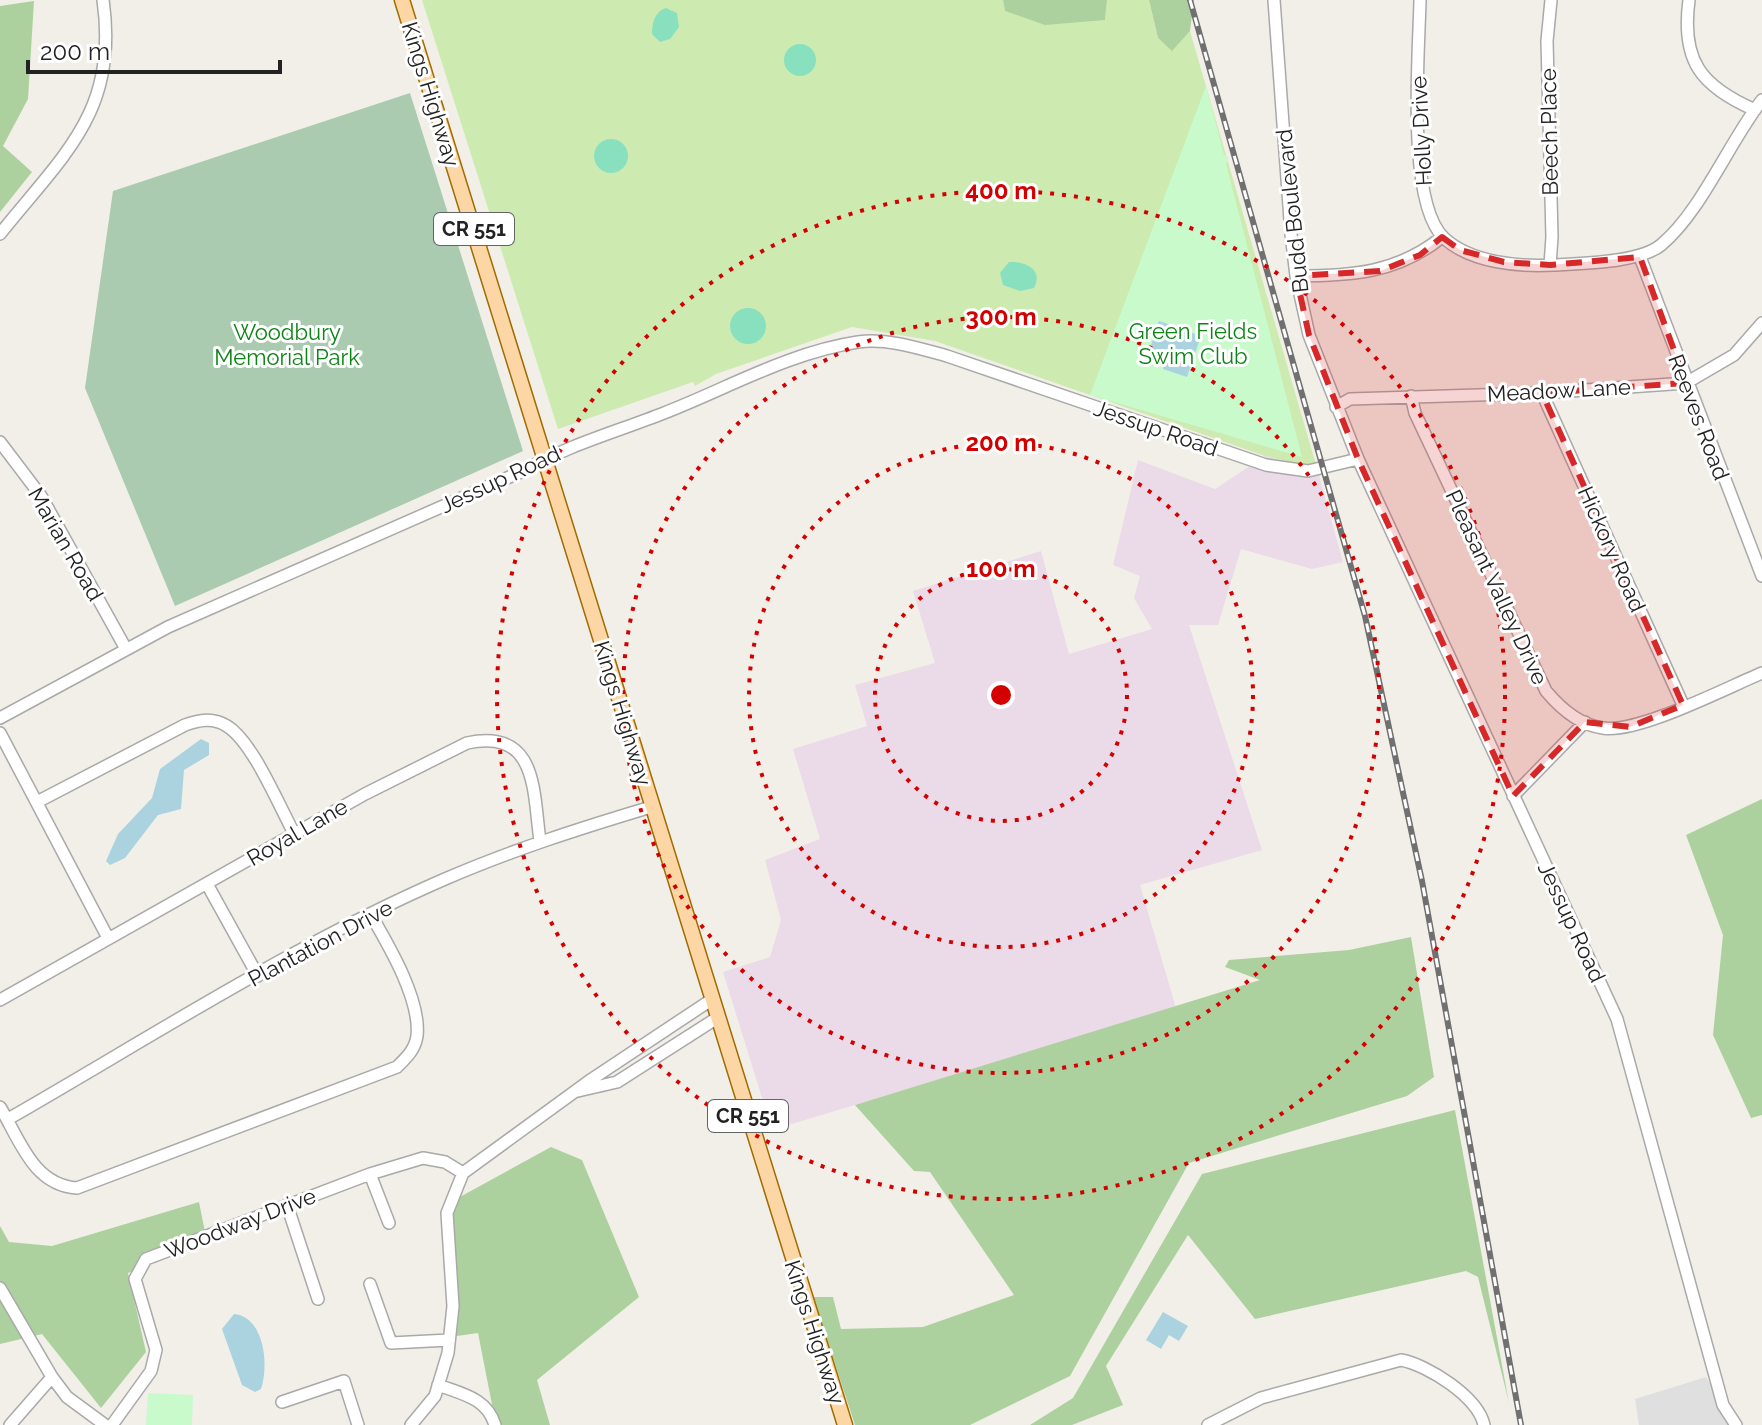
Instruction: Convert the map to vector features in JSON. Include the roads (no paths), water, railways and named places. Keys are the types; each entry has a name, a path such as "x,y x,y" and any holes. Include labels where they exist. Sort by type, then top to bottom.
{"main road":[{"name":"Kings Highway","path":"402,0 845,1425"}],"street":[{"path":"0,234 72,144 102,88 107,56 103,0"},
{"name":"Budd Boulevard","path":"1274,0 1296,276 1309,335 1358,459"},
{"name":"Holly Drive","path":"1420,0 1420,175 1424,197 1442,237"},
{"name":"Beech Place","path":"1550,265 1547,41 1551,0"},
{"path":"1296,276 1380,271 1420,255 1442,237 1460,250 1481,258 1550,265 1640,257 1660,246 1678,227 1758,105 1721,93 1703,78 1687,42 1689,0"},
{"name":"Reeves Road","path":"1640,257 1762,576"},
{"name":"Meadow Lane","path":"1336,407 1350,399 1542,393 1686,383 1734,355 1762,323"},
{"name":"Jessup Road","path":"0,718 228,598 545,459 797,358 861,342 902,343 947,356 1266,465 1308,471 1358,459 1617,1019 1723,1405 1736,1425"},
{"name":"Hickory Road","path":"1542,393 1683,705"},
{"name":"Pleasant Valley Drive","path":"1411,396 1415,413 1546,691 1566,713 1603,728 1630,727 1762,673"},
{"name":"Marian Road","path":"0,442 41,496 126,649"},
{"path":"37,802 185,725 200,720 216,721 229,727 250,753 294,833"},
{"path":"1513,796 1585,722"},
{"path":"0,733 108,938"},
{"name":"Royal Lane","path":"0,1000 294,833 467,743 483,740 515,747 523,757 530,774 540,841"},
{"name":"Plantation Drive","path":"8,1119 258,976 446,878 540,841 651,807"},
{"path":"207,884 258,976"},
{"path":"0,1107 36,1169 50,1182 77,1188 397,1067 410,1054 417,1039 416,1024 391,950 371,915"},
{"path":"411,1425 435,1396 449,1340 453,1306 447,1213 463,1173 711,1000"},
{"path":"577,1091 617,1082 717,1018"},
{"name":"Woodway Drive","path":"112,1425 151,1371 156,1350 136,1271 146,1259 370,1174 434,1157 463,1173"},
{"path":"370,1174 389,1223"},
{"path":"287,1205 318,1299"},
{"path":"370,1284 391,1343 449,1340"},
{"path":"0,1288 67,1397 105,1425"},
{"path":"1208,1425 1261,1398 1401,1360 1413,1362 1461,1392 1476,1405 1484,1425"},
{"path":"10,1425 52,1377"},
{"path":"282,1402 344,1381 358,1425"},
{"path":"438,1385 476,1399 492,1413 495,1425"}],"water":[{"path":"1159,321 1201,336 1187,377 1163,369 1166,355 1150,348"},
{"path":"201,739 209,743 209,755 184,770 181,809 158,815 125,858 110,865 106,861 118,834 152,798 160,769"},
{"path":"1163,1312 1188,1326 1179,1341 1169,1335 1161,1349 1146,1340"},
{"path":"234,1314 252,1324 262,1344 265,1368 261,1389 255,1392 242,1385 222,1329"}],"railway":[{"path":"1190,0 1365,616 1422,881 1521,1425"}],"park label":[{"name":"Woodbury Memorial Park","path":"287,344"},
{"name":"Green Fields Swim Club","path":"1193,344"}]}
